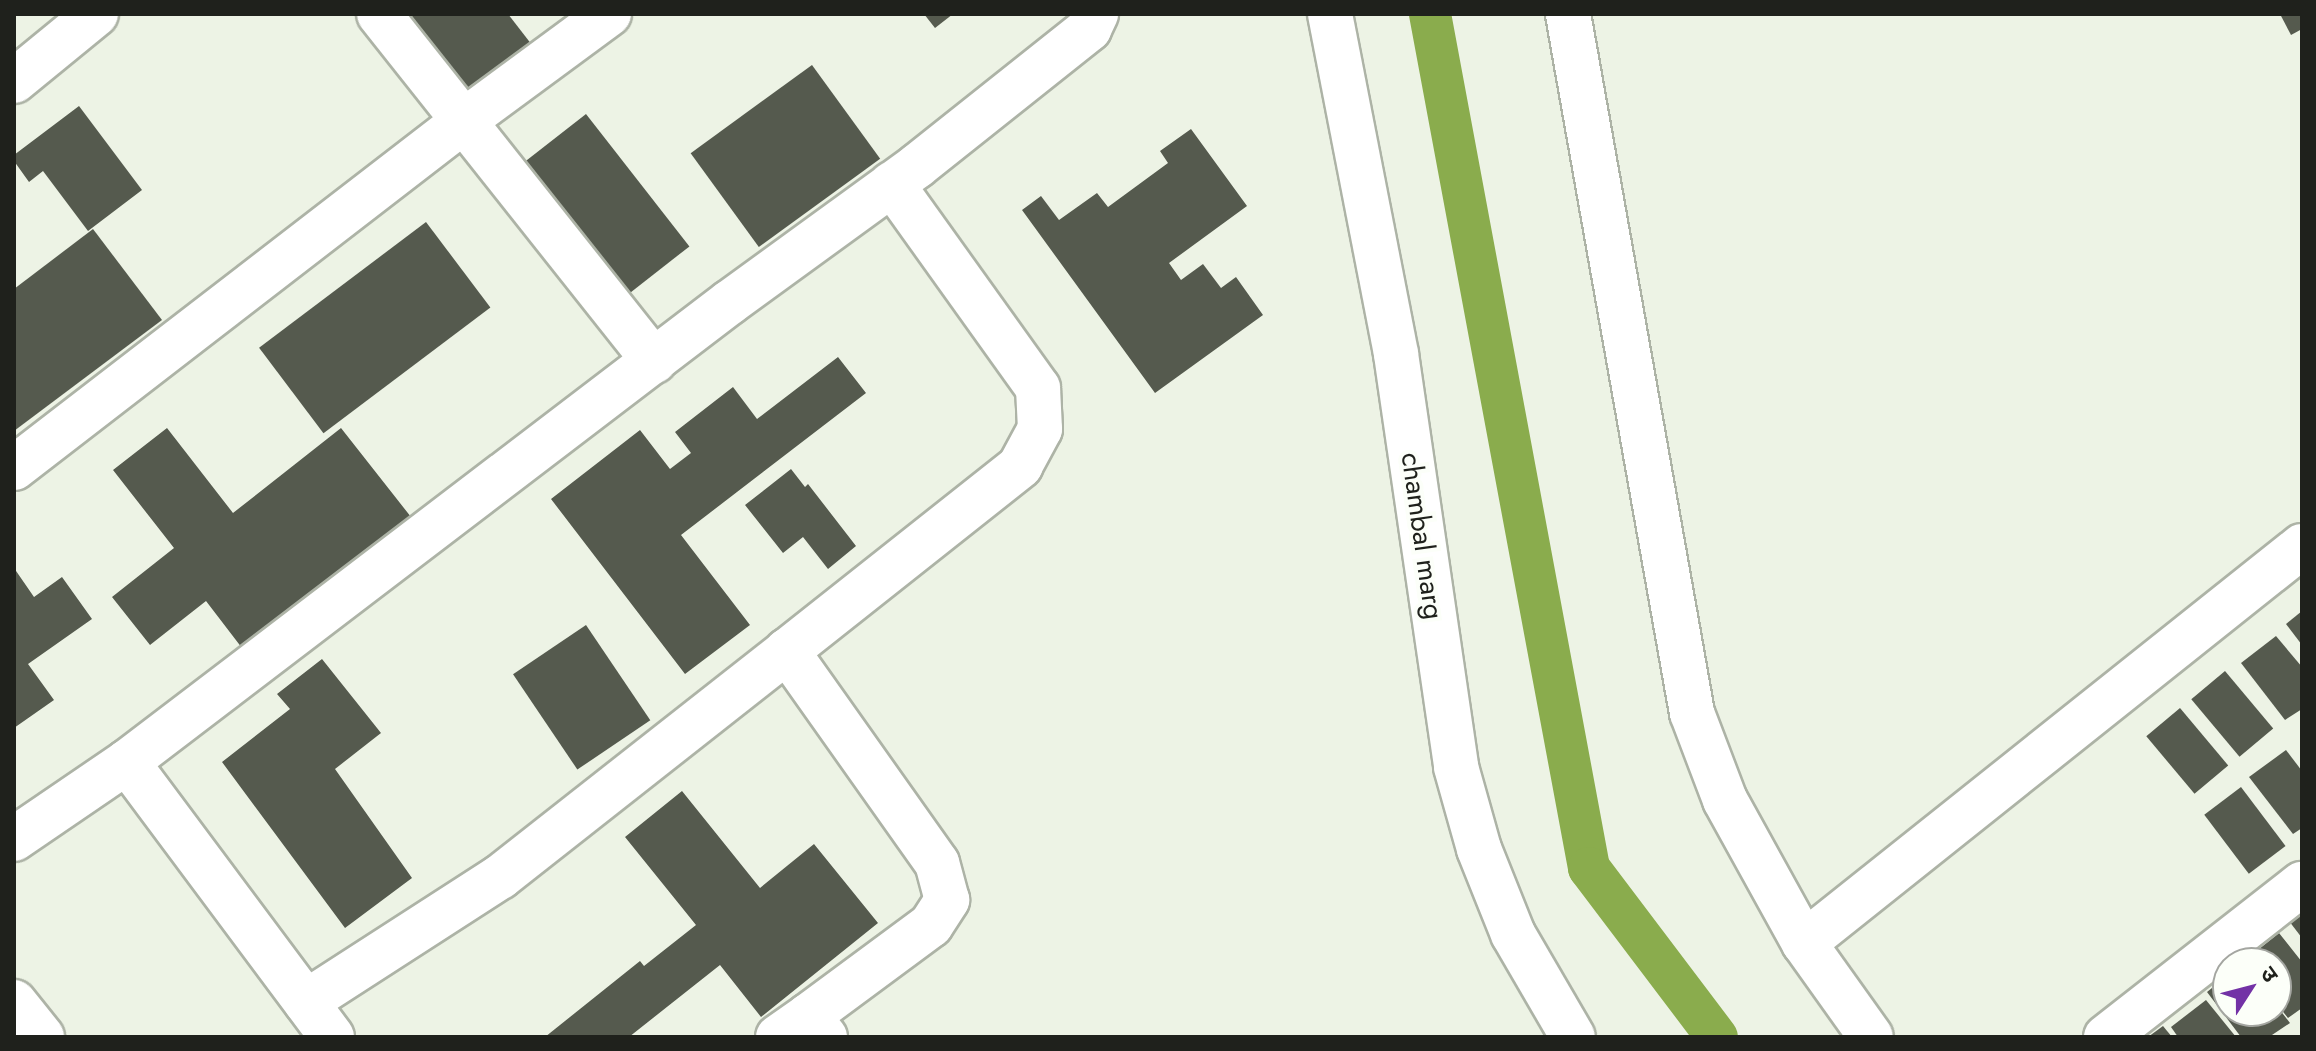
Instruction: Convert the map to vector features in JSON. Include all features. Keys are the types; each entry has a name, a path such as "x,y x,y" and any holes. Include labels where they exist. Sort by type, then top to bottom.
{"street":[{"path":"14,81 96,14"},
{"path":"379,14 654,361"},
{"path":"14,468 465,120 609,14"},
{"path":"14,839 127,762 892,184 1089,29 1096,14"},
{"name":"chambal marg","path":"1330,14 1396,354 1456,767 1479,849 1513,934 1573,1037"},
{"path":"1568,14 1692,713 1725,800 1804,943 1871,1037"},
{"path":"306,1002 500,877 1020,466 1040,429 1038,388 892,184"},
{"path":"1804,943 2302,546"},
{"path":"787,651 937,863 947,900 931,925 804,1030"},
{"path":"127,762 332,1037"},
{"path":"2106,1037 2302,884"},
{"path":"14,1002 42,1037"}],"building":[{"path":"410,14 508,14 532,45 470,93"},
{"path":"924,14 953,14 935,28"},
{"path":"2280,14 2302,14 2302,29 2291,35"},
{"path":"812,65 880,159 759,247 691,153"},
{"path":"79,106 142,190 88,231 43,171 29,182 14,161 14,155"},
{"path":"586,114 689,246 628,294 525,162"},
{"path":"1191,129 1247,206 1169,263 1181,280 1203,264 1221,288 1236,277 1263,315 1155,393 1022,210 1041,196 1059,220 1097,193 1108,207 1168,163 1160,151"},
{"path":"426,222 490,307 323,433 259,348"},
{"path":"93,229 162,320 14,431 14,289"},
{"path":"838,357 866,393 681,535 750,625 685,674 551,499 640,430 670,469 691,453 675,432 733,387 757,419"},
{"path":"167,428 233,513 341,428 411,517 242,648 206,601 150,645 112,597 174,548 113,470"},
{"path":"791,469 805,487 808,484 856,546 828,569 803,537 783,553 745,505"},
{"path":"14,568 34,597 62,577 92,619 28,664 54,700 14,728"},
{"path":"2302,611 2302,645 2286,624"},
{"path":"586,625 650,720 577,770 513,674"},
{"path":"2276,636 2302,667 2302,709 2285,720 2241,663"},
{"path":"322,659 381,733 335,769 412,878 345,928 222,762 290,709 277,694"},
{"path":"2225,671 2273,728 2240,757 2191,699"},
{"path":"2180,708 2228,765 2195,794 2146,736"},
{"path":"2286,750 2302,771 2302,828 2293,834 2249,777"},
{"path":"2241,787 2286,846 2249,874 2204,815"},
{"path":"682,791 760,888 814,844 878,923 761,1017 720,965 629,1037 545,1037 640,961 644,966 696,925 625,837"},
{"path":"2302,911 2302,938 2289,921"},
{"path":"2279,933 2290,947 2262,947"},
{"path":"2292,949 2302,962 2302,1008 2292,1015"},
{"path":"2206,1000 2212,1007 2212,1027 2228,1027 2236,1037 2178,1037 2171,1027"},
{"path":"2163,1026 2172,1037 2148,1037"},
{"path":"2233,1027 2284,1027 2269,1037 2241,1037"}],"waterway":[{"path":"1430,14 1589,868 1717,1037"}]}
